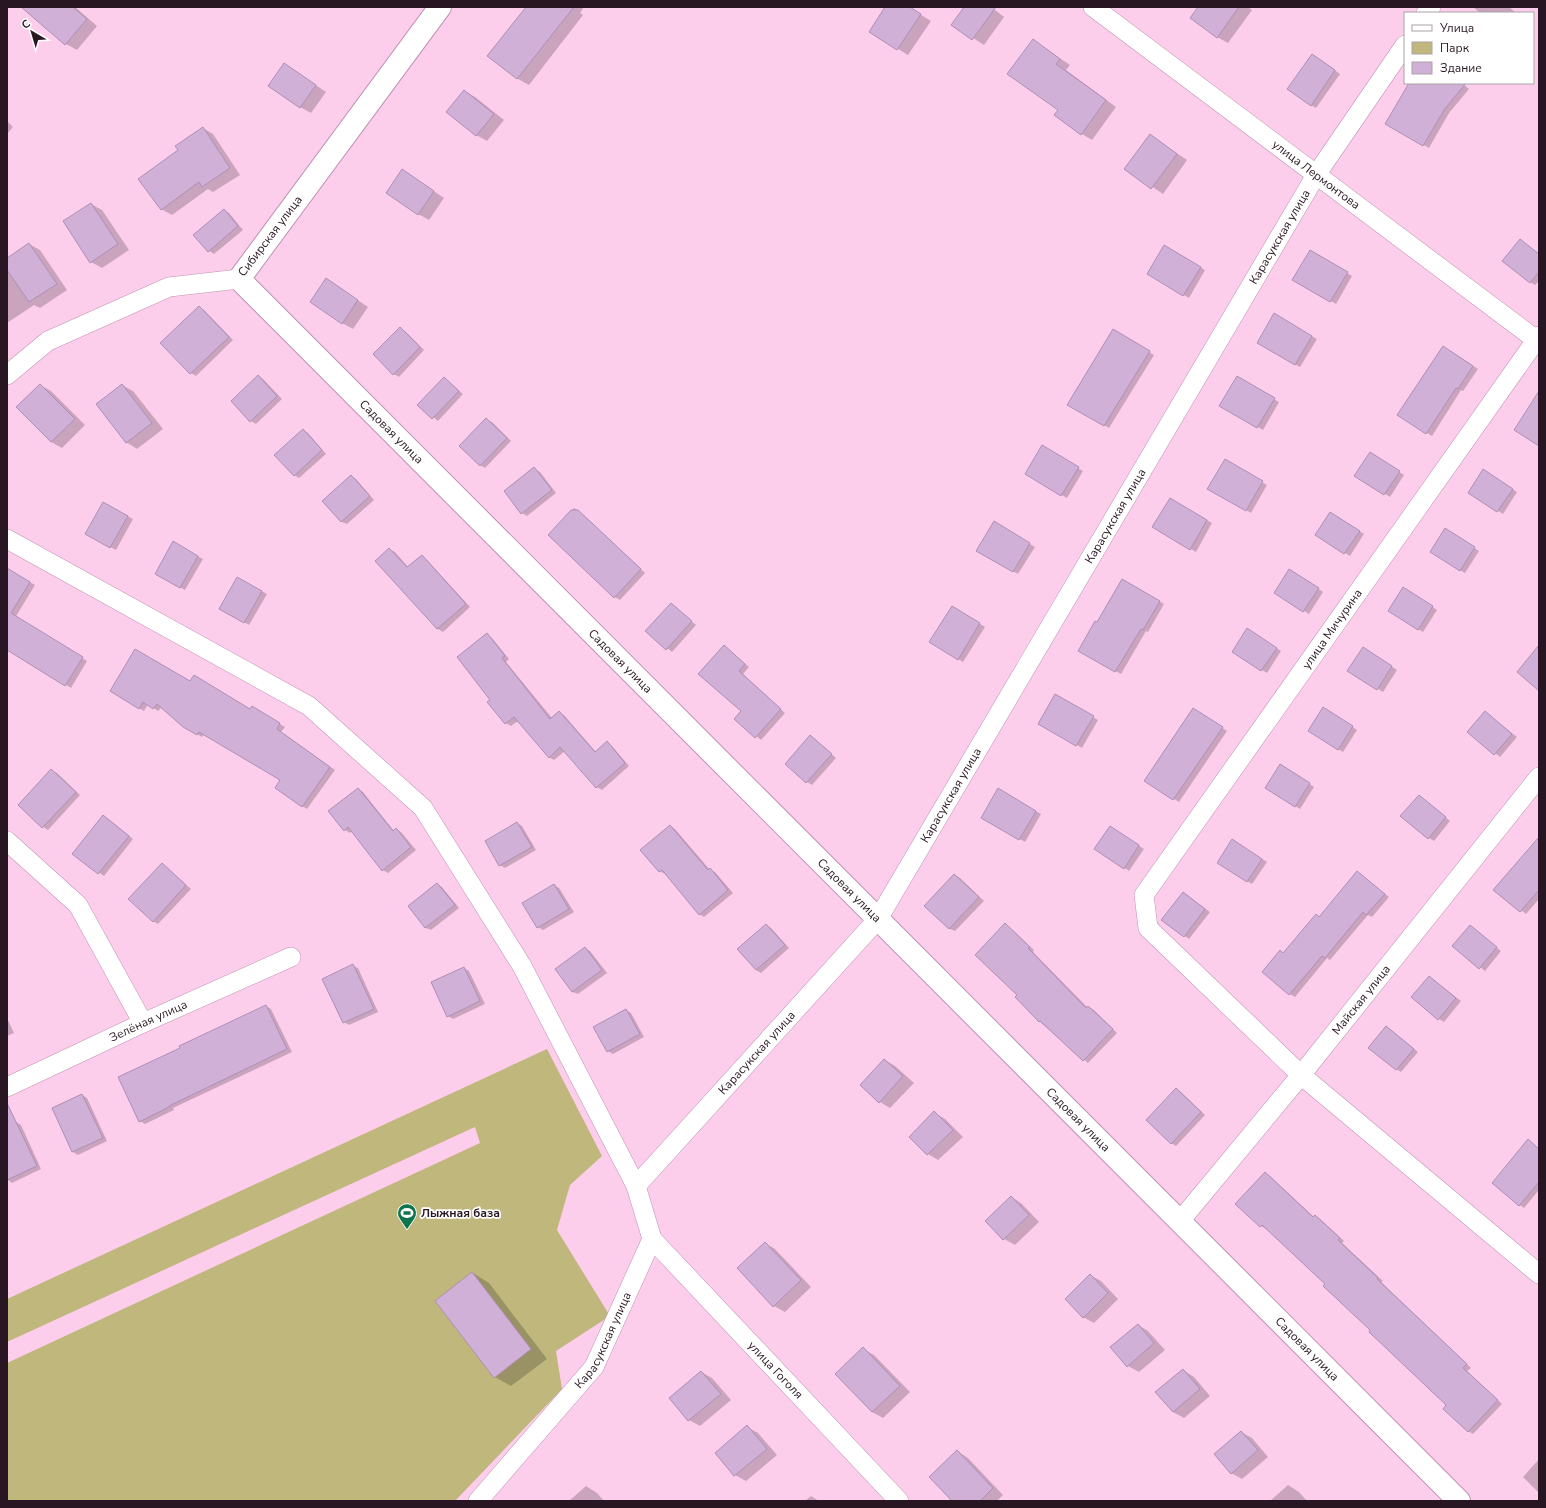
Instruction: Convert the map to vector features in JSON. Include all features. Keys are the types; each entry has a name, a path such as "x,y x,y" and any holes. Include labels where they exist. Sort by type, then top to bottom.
{"street":[{"name":"Сибирская улица","path":"7,375 48,341 169,287 239,279 440,7"},
{"name":"улица Лермонтова","path":"1093,7 1316,175 1538,339"},
{"name":"Карасукская улица","path":"636,1186 878,919 1316,175 1404,46"},
{"name":"Садовая улица","path":"239,279 1460,1501"},
{"name":"улица Мичурина","path":"1301,1075 1148,928 1144,895 1538,339"},
{"path":"7,539 309,706 423,808 522,966 636,1186 652,1239"},
{"name":"Майская улица","path":"1180,1221 1301,1075 1539,777"},
{"path":"7,841 78,905 142,1023"},
{"name":"Зелёная улица","path":"7,1088 142,1023 291,957"},
{"path":"1301,1075 1537,1269"},
{"name":"Карасукская улица","path":"478,1501 594,1368 652,1239"},
{"name":"улица Гоголя","path":"652,1239 899,1501"}],"green space":[{"name":"Лыжная база","path":"547,1049 602,1156 570,1185 557,1230 610,1316 556,1351 562,1389 455,1501 7,1501 7,1363 480,1143 475,1127 7,1342 7,1299"}],"building":[{"path":"21,7 73,7 87,19 65,45"},
{"path":"526,7 574,7 517,79 487,56"},
{"path":"885,7 910,7 921,14 897,50 869,32"},
{"path":"964,7 996,7 972,40 951,25"},
{"path":"1198,7 1239,7 1217,38 1190,18"},
{"path":"1033,39 1060,59 1056,64 1106,100 1081,135 1054,115 1058,110 1007,74"},
{"path":"1312,54 1335,70 1311,106 1287,89"},
{"path":"284,63 316,85 300,108 268,86"},
{"path":"1408,84 1465,84 1444,110 1423,146 1385,124"},
{"path":"464,90 494,114 476,136 446,112"},
{"path":"203,127 230,168 202,187 199,182 161,210 138,179 178,150 175,146"},
{"path":"1150,134 1177,154 1151,189 1124,169"},
{"path":"402,169 434,191 418,215 386,193"},
{"path":"91,203 118,244 90,263 63,221"},
{"path":"224,209 238,226 208,252 193,235"},
{"path":"1520,239 1539,254 1539,272 1530,283 1502,261"},
{"path":"29,243 57,284 29,302 7,270 7,258"},
{"path":"1164,245 1201,267 1183,296 1147,274"},
{"path":"1310,250 1348,272 1330,302 1292,280"},
{"path":"326,278 358,300 342,324 310,302"},
{"path":"199,306 229,337 190,374 160,343"},
{"path":"1274,313 1312,336 1295,365 1257,343"},
{"path":"400,327 420,347 393,375 373,354"},
{"path":"1113,329 1150,351 1104,426 1067,405"},
{"path":"1443,346 1473,366 1458,389 1456,388 1426,434 1397,415"},
{"path":"258,375 277,396 250,422 231,401"},
{"path":"1237,376 1275,398 1257,428 1219,406"},
{"path":"444,377 459,391 432,419 417,405"},
{"path":"40,384 75,419 51,442 16,407"},
{"path":"122,384 152,423 126,443 96,404"},
{"path":"1539,391 1539,446 1514,430"},
{"path":"486,418 507,438 480,466 459,446"},
{"path":"303,429 322,450 294,476 274,455"},
{"path":"1042,445 1079,467 1061,496 1025,474"},
{"path":"1370,452 1400,471 1384,495 1354,476"},
{"path":"1225,459 1263,481 1246,511 1207,489"},
{"path":"534,467 552,490 521,514 504,491"},
{"path":"1483,469 1513,489 1497,512 1468,493"},
{"path":"351,475 370,496 341,522 322,501"},
{"path":"1170,498 1207,520 1190,550 1152,527"},
{"path":"103,502 128,516 110,548 85,534"},
{"path":"571,510 578,510 641,569 614,598 548,535"},
{"path":"1330,512 1360,531 1344,554 1315,535"},
{"path":"994,521 1030,543 1013,572 976,551"},
{"path":"1445,528 1475,547 1460,571 1430,552"},
{"path":"173,541 198,556 180,588 155,574"},
{"path":"389,548 407,567 422,555 466,604 437,629 375,561"},
{"path":"7,568 30,582 11,613 83,657 65,686 7,650"},
{"path":"1289,569 1319,588 1303,612 1274,593"},
{"path":"237,577 262,591 244,623 219,609"},
{"path":"1122,579 1160,601 1115,672 1078,651"},
{"path":"1403,587 1433,606 1418,630 1388,611"},
{"path":"671,603 692,621 666,650 645,631"},
{"path":"952,606 980,623 958,660 929,642"},
{"path":"1247,628 1277,648 1261,671 1232,652"},
{"path":"487,633 505,656 502,658 550,719 559,711 595,752 607,741 625,763 596,788 560,747 549,758 514,717 505,724 487,702 490,700 457,657"},
{"path":"724,645 745,664 739,671 781,709 755,738 734,719 741,711 698,674"},
{"path":"1539,645 1539,691 1517,672"},
{"path":"1363,647 1392,666 1377,690 1347,671"},
{"path":"135,649 190,681 194,675 250,709 252,706 280,723 277,729 330,767 302,807 275,788 280,780 199,732 197,735 183,727 157,704 153,709 143,702 139,709 110,691"},
{"path":"1055,694 1094,716 1076,746 1038,724"},
{"path":"1323,707 1353,726 1338,750 1308,731"},
{"path":"1193,708 1223,727 1173,800 1144,781"},
{"path":"1485,711 1512,734 1494,755 1467,732"},
{"path":"810,735 832,754 806,783 785,764"},
{"path":"1280,764 1310,783 1295,807 1265,788"},
{"path":"51,769 76,792 42,828 18,805"},
{"path":"358,788 393,831 396,828 411,847 382,871 348,827 344,831 328,811"},
{"path":"998,788 1036,811 1019,840 981,818"},
{"path":"1419,795 1446,817 1428,839 1400,816"},
{"path":"103,815 129,836 98,874 72,854"},
{"path":"517,822 532,847 499,866 485,841"},
{"path":"670,825 708,870 710,868 728,890 699,915 662,870 659,872 640,850"},
{"path":"1110,826 1139,845 1124,869 1094,849"},
{"path":"1539,837 1539,890 1520,912 1493,890"},
{"path":"1232,839 1262,859 1247,882 1217,863"},
{"path":"162,863 186,885 153,922 128,899"},
{"path":"1357,871 1385,894 1366,915 1363,912 1325,958 1322,956 1289,995 1262,972 1280,950 1283,953 1316,914 1319,917"},
{"path":"954,874 979,897 949,929 924,906"},
{"path":"437,883 455,905 425,928 408,906"},
{"path":"554,884 569,909 537,928 522,903"},
{"path":"1183,892 1205,909 1184,937 1161,920"},
{"path":"1005,923 1030,947 1028,948 1086,1008 1088,1006 1113,1029 1083,1061 1040,1021 1039,1022 1015,997 1017,995 975,955"},
{"path":"766,924 785,945 756,970 737,949"},
{"path":"1470,925 1497,947 1479,969 1452,946"},
{"path":"585,947 602,970 572,992 555,969"},
{"path":"353,964 374,1009 343,1023 322,979"},
{"path":"464,967 480,1001 447,1017 431,982"},
{"path":"1429,976 1456,998 1438,1020 1411,997"},
{"path":"266,1005 287,1049 139,1122 118,1077"},
{"path":"626,1009 640,1034 607,1052 593,1027"},
{"path":"1386,1026 1414,1049 1396,1070 1368,1048"},
{"path":"884,1059 903,1076 879,1103 860,1085"},
{"path":"1176,1088 1201,1112 1171,1144 1146,1120"},
{"path":"82,1094 103,1138 72,1152 52,1108"},
{"path":"7,1103 37,1166 7,1180"},
{"path":"934,1111 953,1130 927,1155 909,1137"},
{"path":"1528,1139 1539,1149 1539,1182 1519,1206 1492,1183"},
{"path":"1265,1172 1313,1217 1315,1215 1340,1238 1338,1240 1378,1278 1377,1279 1467,1364 1463,1368 1498,1400 1468,1432 1443,1409 1446,1405 1323,1286 1325,1284 1262,1225 1260,1227 1235,1204"},
{"path":"1011,1196 1029,1215 1003,1240 985,1221"},
{"path":"765,1242 801,1280 773,1307 737,1268"},
{"path":"472,1272 531,1349 494,1378 435,1301"},
{"path":"1090,1274 1108,1293 1083,1318 1065,1299"},
{"path":"1138,1324 1154,1343 1127,1367 1110,1347"},
{"path":"863,1347 900,1386 872,1412 835,1374"},
{"path":"1183,1369 1200,1389 1173,1412 1155,1392"},
{"path":"701,1371 721,1394 688,1421 669,1398"},
{"path":"747,1425 767,1449 734,1476 715,1453"},
{"path":"1241,1431 1258,1450 1231,1474 1214,1454"},
{"path":"957,1450 993,1488 980,1501 952,1501 929,1477"}],"place":[{"name":"Лыжная база","path":"407,1230"}]}
